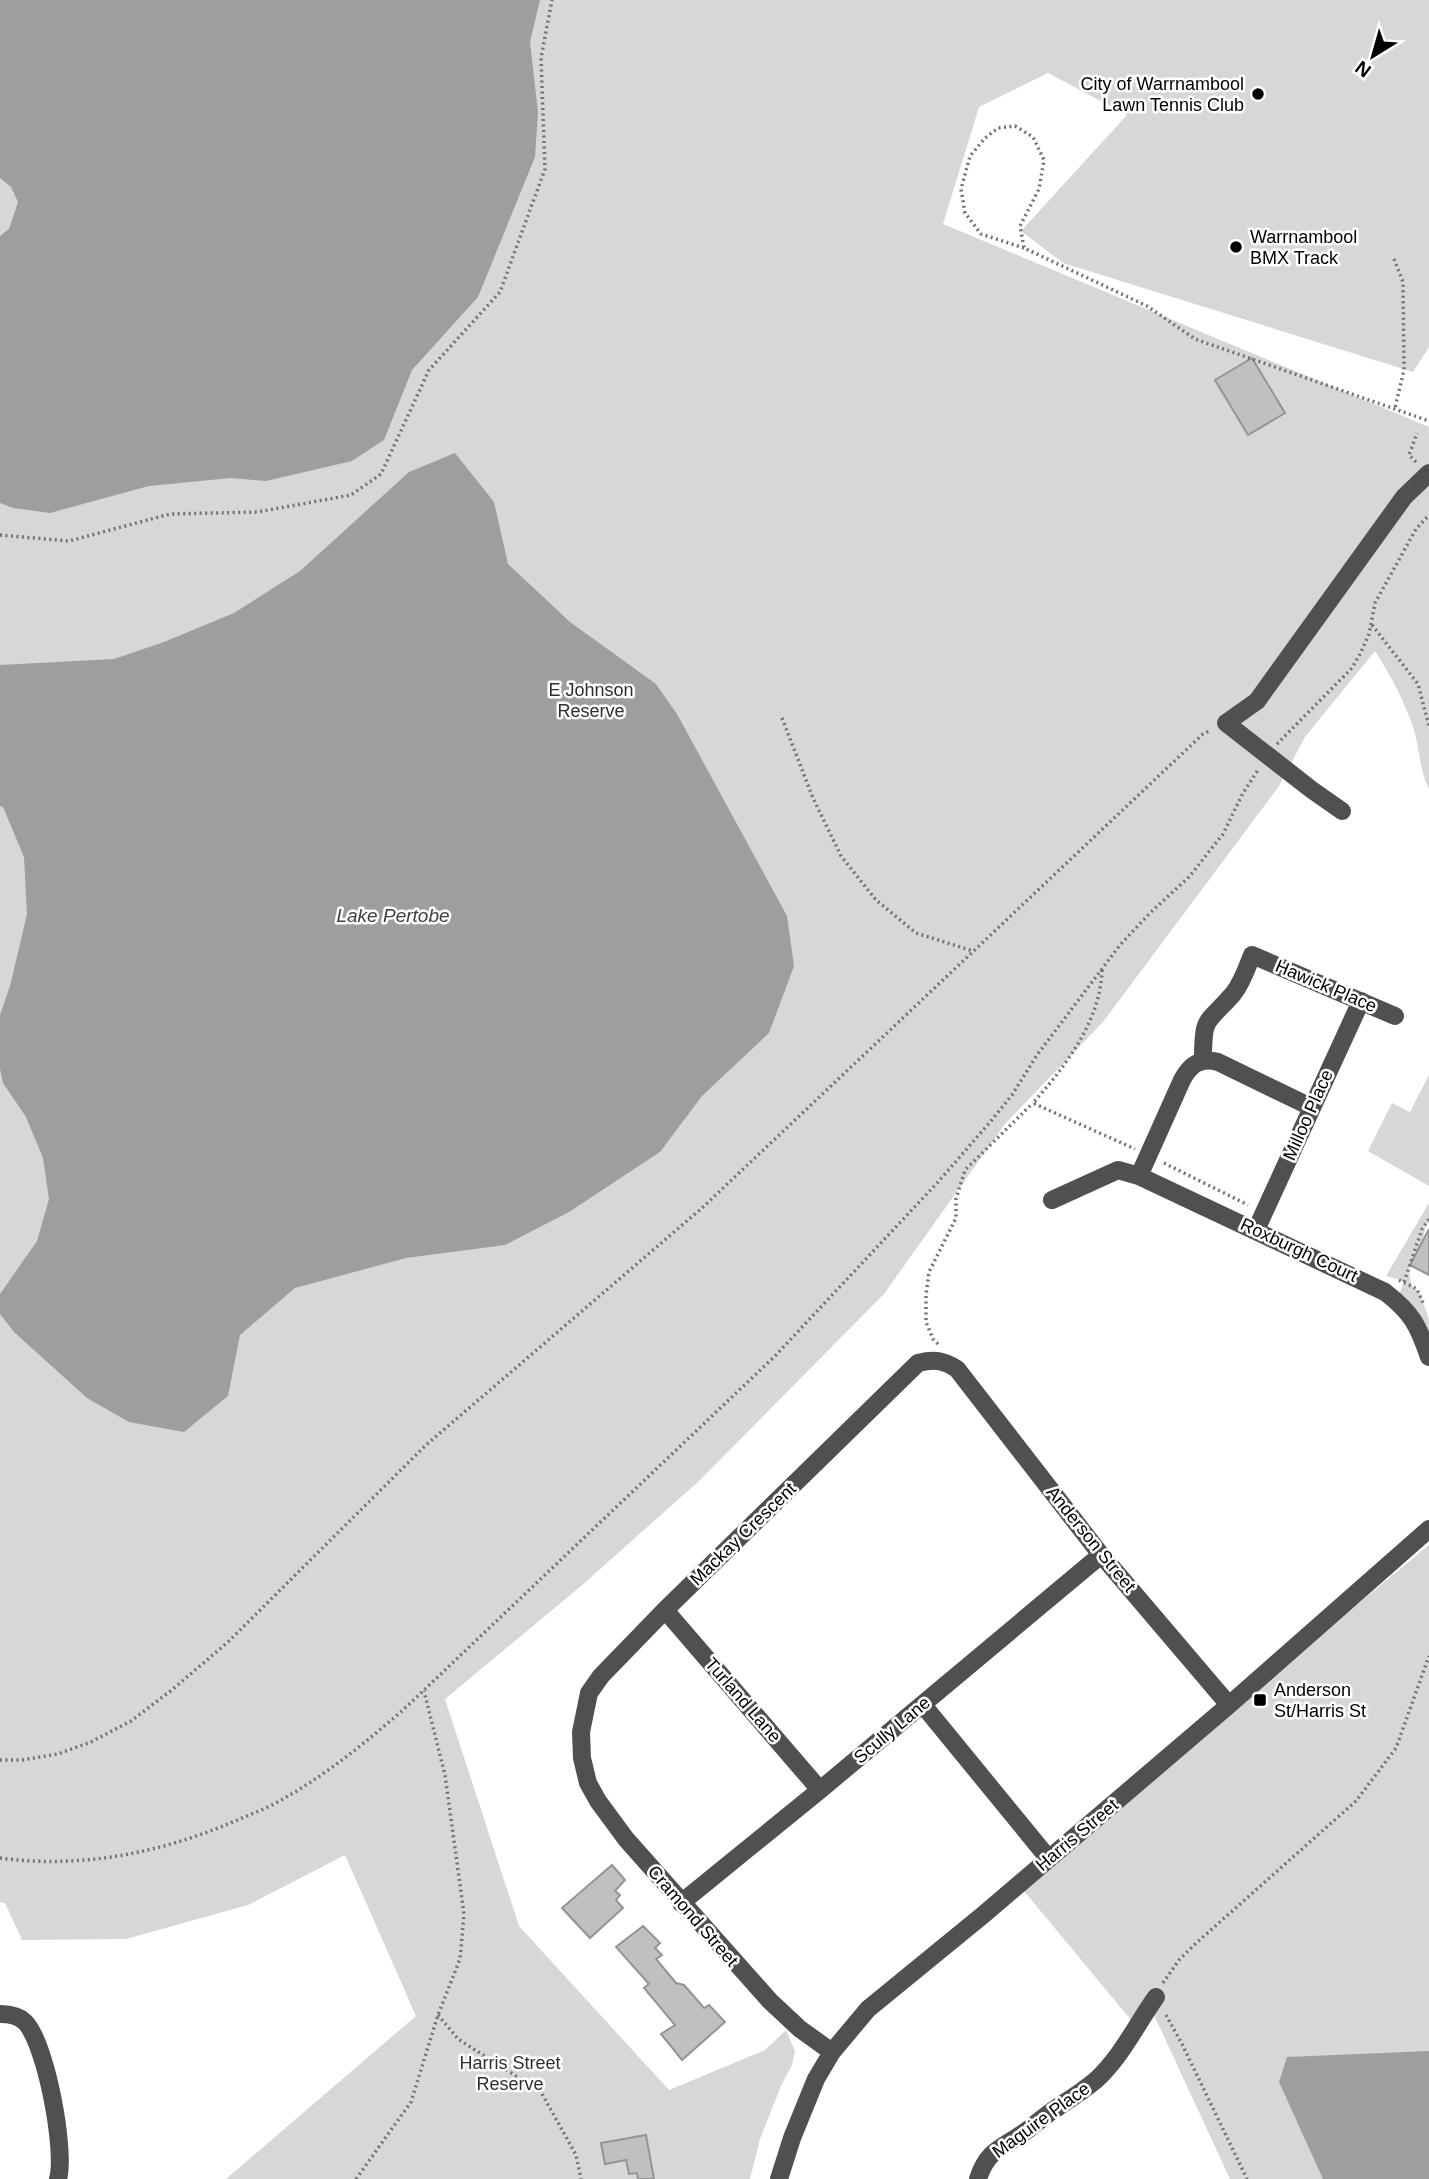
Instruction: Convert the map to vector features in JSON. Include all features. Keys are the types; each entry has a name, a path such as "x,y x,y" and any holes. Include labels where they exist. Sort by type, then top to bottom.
{"street":[{"path":"1342,811 1226,723 1257,701 1404,496 1429,474"},
{"name":"Hawick Place","path":"1203,1060 1205,1025 1233,994 1252,955 1395,1016"},
{"name":"Milloo Place","path":"1256,1230 1361,1001"},
{"path":"1052,1200 1118,1170 1139,1176 1186,1073 1196,1062 1218,1062 1311,1107"},
{"name":"Roxburgh Court","path":"1139,1176 1385,1292 1407,1311 1419,1329 1429,1357"},
{"name":"Mackay Crescent","path":"582,1758 581,1732 589,1693 601,1676 918,1363 934,1359 952,1366"},
{"name":"Anderson Street","path":"952,1366 1101,1555 1229,1705"},
{"name":"Harris Street","path":"779,2179 816,2079 832,2052 868,2009 983,1915 1229,1705 1429,1529"},
{"name":"Scully Lane","path":"681,1903 1101,1555"},
{"name":"Turland Lane","path":"665,1610 820,1790"},
{"path":"923,1704 1049,1859"},
{"name":"Cramond Street","path":"582,1758 588,1783 626,1839 770,2001 800,2029 832,2052"},
{"name":"Maguire Place","path":"978,2179 988,2159 1000,2147 1084,2090 1111,2065 1156,1997"},
{"path":"0,2014 13,2015 25,2022 35,2036 54,2107 61,2163 58,2179"}],"path":[{"path":"0,535 69,541 170,514 257,512 351,495 381,474 429,370 500,292 528,217 545,169 541,58 552,0"},
{"path":"1024,248 1020,226 1039,189 1044,160 1033,137 1016,126 998,128 985,138 970,156 961,189 965,213 981,234 1024,248 1147,306 1195,339 1429,421"},
{"path":"1394,259 1403,282 1404,370 1395,408"},
{"path":"1417,433 1409,455 1429,474"},
{"path":"1297,723 1352,668 1372,625 1375,603 1416,530 1429,515"},
{"path":"1372,625 1418,684 1429,726"},
{"path":"782,718 813,798 841,856 876,900 916,933 973,951"},
{"path":"0,1760 22,1760 58,1754 91,1742 131,1721 173,1689 228,1642 426,1445 702,1208 1203,734"},
{"path":"0,1858 76,1861 158,1849 213,1831 282,1800 369,1740 424,1691 813,1318 991,1121 1102,968 1150,912 1189,877 1223,834 1237,804"},
{"path":"952,1366 946,1352 933,1339 926,1322 926,1296 929,1272 957,1217 956,1199 965,1170 1033,1103 1051,1082 1085,1032 1101,986 1102,968"},
{"path":"1033,1103 1148,1155"},
{"path":"1404,1281 1422,1229 1429,1219"},
{"path":"1247,2179 1174,2028 1156,1997 1166,1976 1179,1960 1356,1801 1396,1748 1429,1656"},
{"path":"356,2179 411,2102 438,2015 460,1959 464,1914 445,1775 424,1691"},
{"path":"438,2015 458,2039 541,2092 576,2155 581,2179"}],"green space":[{"name":"E Johnson Reserve","path":"0,0 1429,0 1429,347 1413,372 1063,263 1021,231 1127,115 1048,73 979,107 943,224 1429,427 1429,789 1410,720 1397,689 1375,651 1305,737 1279,786 1103,1022 1005,1124 884,1294 699,1481 581,1586 445,1699 519,1926 669,2090 765,2050 786,2030 795,2051 792,2065 760,2139 750,2179 226,2179 416,2016 345,1855 248,1905 126,1939 22,1940 5,1903 0,1902"},
{"path":"1429,1075 1429,1186 1368,1151 1392,1103 1410,1112"},
{"path":"1429,1203 1429,1223 1426,1224 1423,1240 1409,1272 1412,1286 1420,1293 1429,1319 1429,1357 1397,1301 1404,1281 1386,1276"},
{"path":"1429,1545 1429,2179 1230,2179 1154,2015 1136,2026 1019,1885"}],"water":[{"path":"0,0 540,0 530,42 538,112 535,157 478,297 412,370 384,440 352,461 266,481 231,478 149,486 50,513 13,508 0,503 0,236 9,229 18,202 11,187 0,178"},
{"name":"Lake Pertobe","path":"455,453 494,502 508,564 570,622 656,684 677,714 787,916 794,966 769,1033 702,1096 660,1152 569,1212 505,1245 406,1258 295,1288 240,1335 228,1396 184,1432 129,1422 87,1398 14,1332 0,1314 0,1294 37,1241 49,1199 43,1158 26,1117 3,1083 0,1069 0,1015 10,986 27,914 24,857 3,807 0,806 0,665 114,659 234,613 300,571 409,472"},
{"path":"1429,2051 1429,2179 1323,2179 1279,2082 1287,2057"}],"building":[{"path":"1252,358 1285,413 1248,435 1215,380"},
{"path":"1429,1229 1429,1275 1410,1265"},
{"path":"612,1865 625,1880 615,1891 620,1895 616,1900 623,1908 590,1938 562,1908"},
{"path":"643,1926 660,1943 655,1948 662,1955 656,1959 676,1983 684,1985 704,2008 709,2005 725,2022 682,2060 661,2034 675,2025 644,1988 649,1984 616,1947"},
{"path":"646,2135 654,2179 638,2179 637,2173 629,2174 626,2160 605,2164 601,2143"}],"place":[{"name":"City of Warrnambool Lawn Tennis Club","path":"1258,94"},
{"name":"Warrnambool BMX Track","path":"1236,247"},
{"name":"Anderson St/Harris St","path":"1260,1700"}],"park label":[{"name":"Harris Street Reserve","path":"510,2073"}]}
